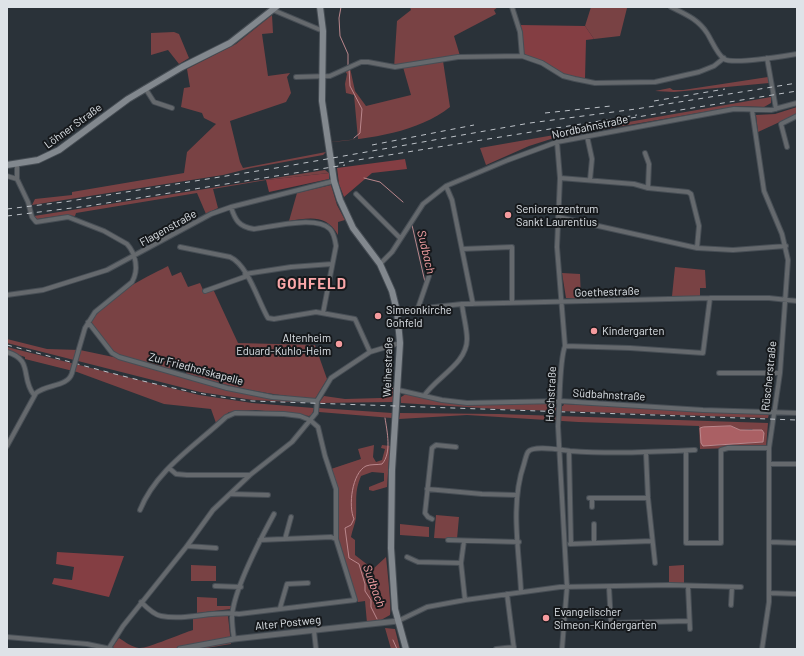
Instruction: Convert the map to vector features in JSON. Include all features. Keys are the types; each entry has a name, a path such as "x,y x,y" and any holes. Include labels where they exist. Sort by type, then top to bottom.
{"main road":[{"name":"Weihestraße","path":"320,7 323,31 322,112 334,181 343,207 353,228 380,264 392,292 397,311 400,343 390,520 392,575 398,621 406,649"},
{"name":"Löhner Straße","path":"7,165 18,165 38,160 60,150 145,88 230,43 274,8"}],"street":[{"path":"512,7 520,32 522,56"},
{"path":"671,7 688,15 699,23 724,58 732,61 797,54"},
{"path":"274,8 323,31"},
{"path":"296,76 330,76 348,68 368,62 395,67 458,57 522,56 542,63 563,76 596,83 656,82 699,72 714,66 724,58"},
{"path":"768,58 776,109"},
{"path":"145,88 154,102 172,108"},
{"name":"Nordbahnstraße","path":"380,264 392,252 423,204 446,186 557,142 734,109 776,109 797,103"},
{"name":"Rüscherstraße","path":"752,110 764,190 786,246 788,277 784,299 780,373 769,448 769,593 767,620 762,649"},
{"path":"787,147 781,124 797,116"},
{"path":"587,136 592,159 590,180"},
{"name":"Hochstraße","path":"557,142 560,178 557,247 565,346 562,356 563,364 558,426 568,587 562,649"},
{"path":"645,153 649,164 648,188"},
{"path":"7,176 16,178 18,165"},
{"name":"Flagenstraße","path":"16,178 28,202 32,217 36,222 68,217 79,220 127,244 133,251 134,257 211,214 231,207 334,181"},
{"path":"560,178 634,184 648,188 688,192 692,194 699,226 697,248"},
{"path":"446,186 452,200 473,304"},
{"path":"356,194 400,238"},
{"path":"231,207 236,221 246,228 254,229 309,222 320,223 329,227 335,239 336,246 323,313"},
{"path":"558,217 697,248 733,250 786,246"},
{"path":"180,247 230,257 237,260 268,318 274,319 308,313 323,313 355,319 370,352"},
{"path":"462,249 512,247 512,303"},
{"path":"7,295 43,290 73,282 107,270 134,257 136,275 132,282 95,312 88,322 72,372 66,382 40,389 34,395 7,446"},
{"path":"205,291 246,275 291,267 332,264"},
{"path":"418,308 429,276 426,264"},
{"path":"565,346 630,348 703,353 710,298"},
{"name":"Goethestraße","path":"397,311 462,304 562,303 710,298 784,299 797,301"},
{"path":"424,396 456,363 464,351 467,338 462,304"},
{"name":"Zur Friedhofskapelle","path":"88,322 112,353 119,357 227,388 272,397 317,401"},
{"path":"7,637 87,644 110,649 141,602 187,546 212,510 250,475 292,442 316,413 317,401 331,378 370,352 400,343"},
{"path":"7,352 16,355 23,362 27,383 34,395"},
{"path":"719,373 780,373"},
{"name":"Südbahnstraße","path":"398,390 442,400 467,403 560,401 797,413"},
{"path":"140,510 151,487 169,468 226,417 234,413 284,414 300,416 310,420 318,427 325,456 336,489 336,539 355,600 233,613 161,616 155,614 141,602"},
{"path":"432,519 425,513 432,448 436,445 456,447"},
{"path":"686,543 721,543 721,450 728,448 769,448"},
{"path":"521,591 516,495 528,452 532,450 559,449 569,451 646,453 695,450"},
{"path":"569,451 571,544"},
{"path":"686,451 686,549"},
{"path":"646,453 648,498 654,563"},
{"path":"770,464 797,464"},
{"path":"169,468 176,474 187,475 250,475"},
{"path":"427,489 482,494 516,495"},
{"path":"231,494 268,495"},
{"path":"592,507 591,498 648,498"},
{"path":"234,639 233,613 241,587 260,540 274,514"},
{"path":"285,539 291,517"},
{"path":"594,524 594,543"},
{"path":"260,540 331,537 336,539"},
{"path":"448,540 519,542"},
{"path":"464,541 461,563 465,600"},
{"path":"566,544 652,541"},
{"path":"770,542 797,542"},
{"path":"187,546 216,548"},
{"path":"407,556 418,562 461,563"},
{"path":"280,608 287,584 308,583"},
{"path":"215,586 241,587"},
{"path":"688,586 688,622 690,630"},
{"path":"398,621 427,607 521,591 568,587 742,587"},
{"path":"609,587 610,622 688,622"},
{"path":"732,587 732,605"},
{"path":"769,593 797,594"},
{"path":"496,649 514,648 507,594"},
{"name":"Alter Postweg","path":"180,649 234,639 398,621"},
{"path":"314,631 316,649"}],"shaded area":[{"path":"410,7 498,7 494,10 496,14 454,36 461,59 443,61 450,107 438,116 424,123 393,133 361,139 330,142 358,139 354,95 346,93 345,84 347,74 345,71 350,68 355,91 366,106 411,95 403,67 394,68 397,21 411,10"},
{"path":"591,7 627,8 620,36 594,39 585,26"},
{"path":"272,15 273,33 262,34 268,76 290,73 287,77 291,93 286,102 230,121 240,162 243,168 326,152 323,155 251,168 223,175 32,205 35,199 72,195 72,192 184,173 187,152 216,124 204,118 202,113 181,107 184,88 190,87 187,69 236,44"},
{"path":"520,25 585,26 594,39 586,40 585,79 564,76 543,61 523,55"},
{"path":"174,32 179,34 189,58 179,64 168,50 151,55 151,33"},
{"path":"768,77 769,83 674,92 655,91 670,88 673,90 683,90"},
{"path":"771,97 771,103 764,107 738,106 554,138 529,146 486,165 480,148"},
{"path":"797,107 797,114 758,132 756,115 775,114"},
{"path":"405,159 407,169 372,173 344,197 339,184 337,168"},
{"path":"325,170 329,173 266,180 213,189 218,208 206,214 197,193 76,213 75,216 64,215 37,219 34,216"},
{"path":"329,173 329,179 269,192 266,180"},
{"path":"331,185 337,205 345,220 338,222 338,235 328,224 317,219 289,221 297,193"},
{"path":"168,266 172,276 181,272 188,287 200,283 204,292 213,289 238,343 315,345 327,379 315,399 265,393 202,379 186,374 187,364 183,362 171,361 170,370 114,353 91,322 98,312 116,296 136,283"},
{"path":"675,267 705,270 706,288 700,288 700,296 672,296"},
{"path":"562,273 580,274 581,299 566,298"},
{"path":"7,339 47,349 80,350 118,358 226,389 314,403 253,400 200,392 7,343"},
{"path":"7,347 199,395 252,403 314,408 312,415 309,416 256,410 229,412 216,423 211,409 164,404 77,372 25,359 25,357 7,351"},
{"path":"389,389 394,390 393,402 319,403 324,396 345,399 381,398 384,392"},
{"path":"406,394 467,404 555,404 558,406 563,406 564,404 769,414 768,418 499,409 401,403 401,397"},
{"path":"319,408 392,413 392,418 319,412"},
{"path":"400,413 499,414 768,423 766,447 700,449 699,426 578,422 467,415 399,419","holes":["731,426 740,430 752,429 763,442 711,446"]},
{"path":"731,426 740,430 762,430 764,433 763,442 703,446 701,443 700,428"},
{"path":"374,445 373,457 376,462 382,460 385,449 381,448 382,445 390,446 387,487 373,491 369,490 369,487 384,481 384,473 372,472 361,476 357,492 356,518 351,537 355,540 355,555 373,569 386,557 390,615 381,620 367,623 365,601 358,602 337,539 338,489 331,469 361,459 358,449"},
{"path":"436,515 459,517 457,539 434,538"},
{"path":"400,524 429,527 429,537 400,535"},
{"path":"57,552 124,556 109,597 52,584 54,578 72,580 74,567 56,564"},
{"path":"191,565 216,566 216,581 191,581"},
{"path":"684,565 684,583 669,583 669,566"},
{"path":"197,597 217,598 217,606 232,606 231,609 197,613"},
{"path":"224,614 228,616 231,644 200,649 111,649 119,638 136,647 143,648 193,630 193,618"},
{"path":"385,628 395,629 400,649 391,649"}],"waterway":[{"name":"Sudbach","path":"341,7 339,18 340,36 348,54 348,66"},
{"name":"Sudbach","path":"349,69 350,86 362,109 360,133 354,138"},
{"name":"Sudbach","path":"364,178 380,182 403,202"},
{"name":"Sudbach","path":"412,225 425,282"},
{"name":"Sudbach","path":"387,397 387,394 393,388"},
{"name":"Sudbach","path":"377,619 371,607 371,600 365,591 365,584 359,564 349,558 345,528 351,525 354,519 351,498 357,475 366,466 382,464 387,454 388,442 385,418"},
{"name":"Sudbach","path":"393,640 397,649"}],"railway":[{"path":"7,209 64,202 276,168 530,123 636,109 797,83"},
{"path":"654,101 725,89"},
{"path":"631,118 797,91"},
{"path":"545,113 611,106"},
{"path":"339,163 637,115"},
{"path":"372,145 474,125"},
{"path":"7,216 88,206 345,165"},
{"path":"7,345 159,385 221,397 252,401 797,420"}],"place":[{"name":"Seniorenzentrum Sankt Laurentius","path":"508,215"},
{"name":"Simeonkirche Gohfeld","path":"378,316"},
{"name":"Kindergarten","path":"594,331"},
{"name":"Altenheim Eduard-Kuhlo-Heim","path":"339,344"},
{"name":"Evangelischer Simeon-Kindergarten","path":"546,618"}],"district":[{"name":"GOHFELD","path":"312,284"}]}
